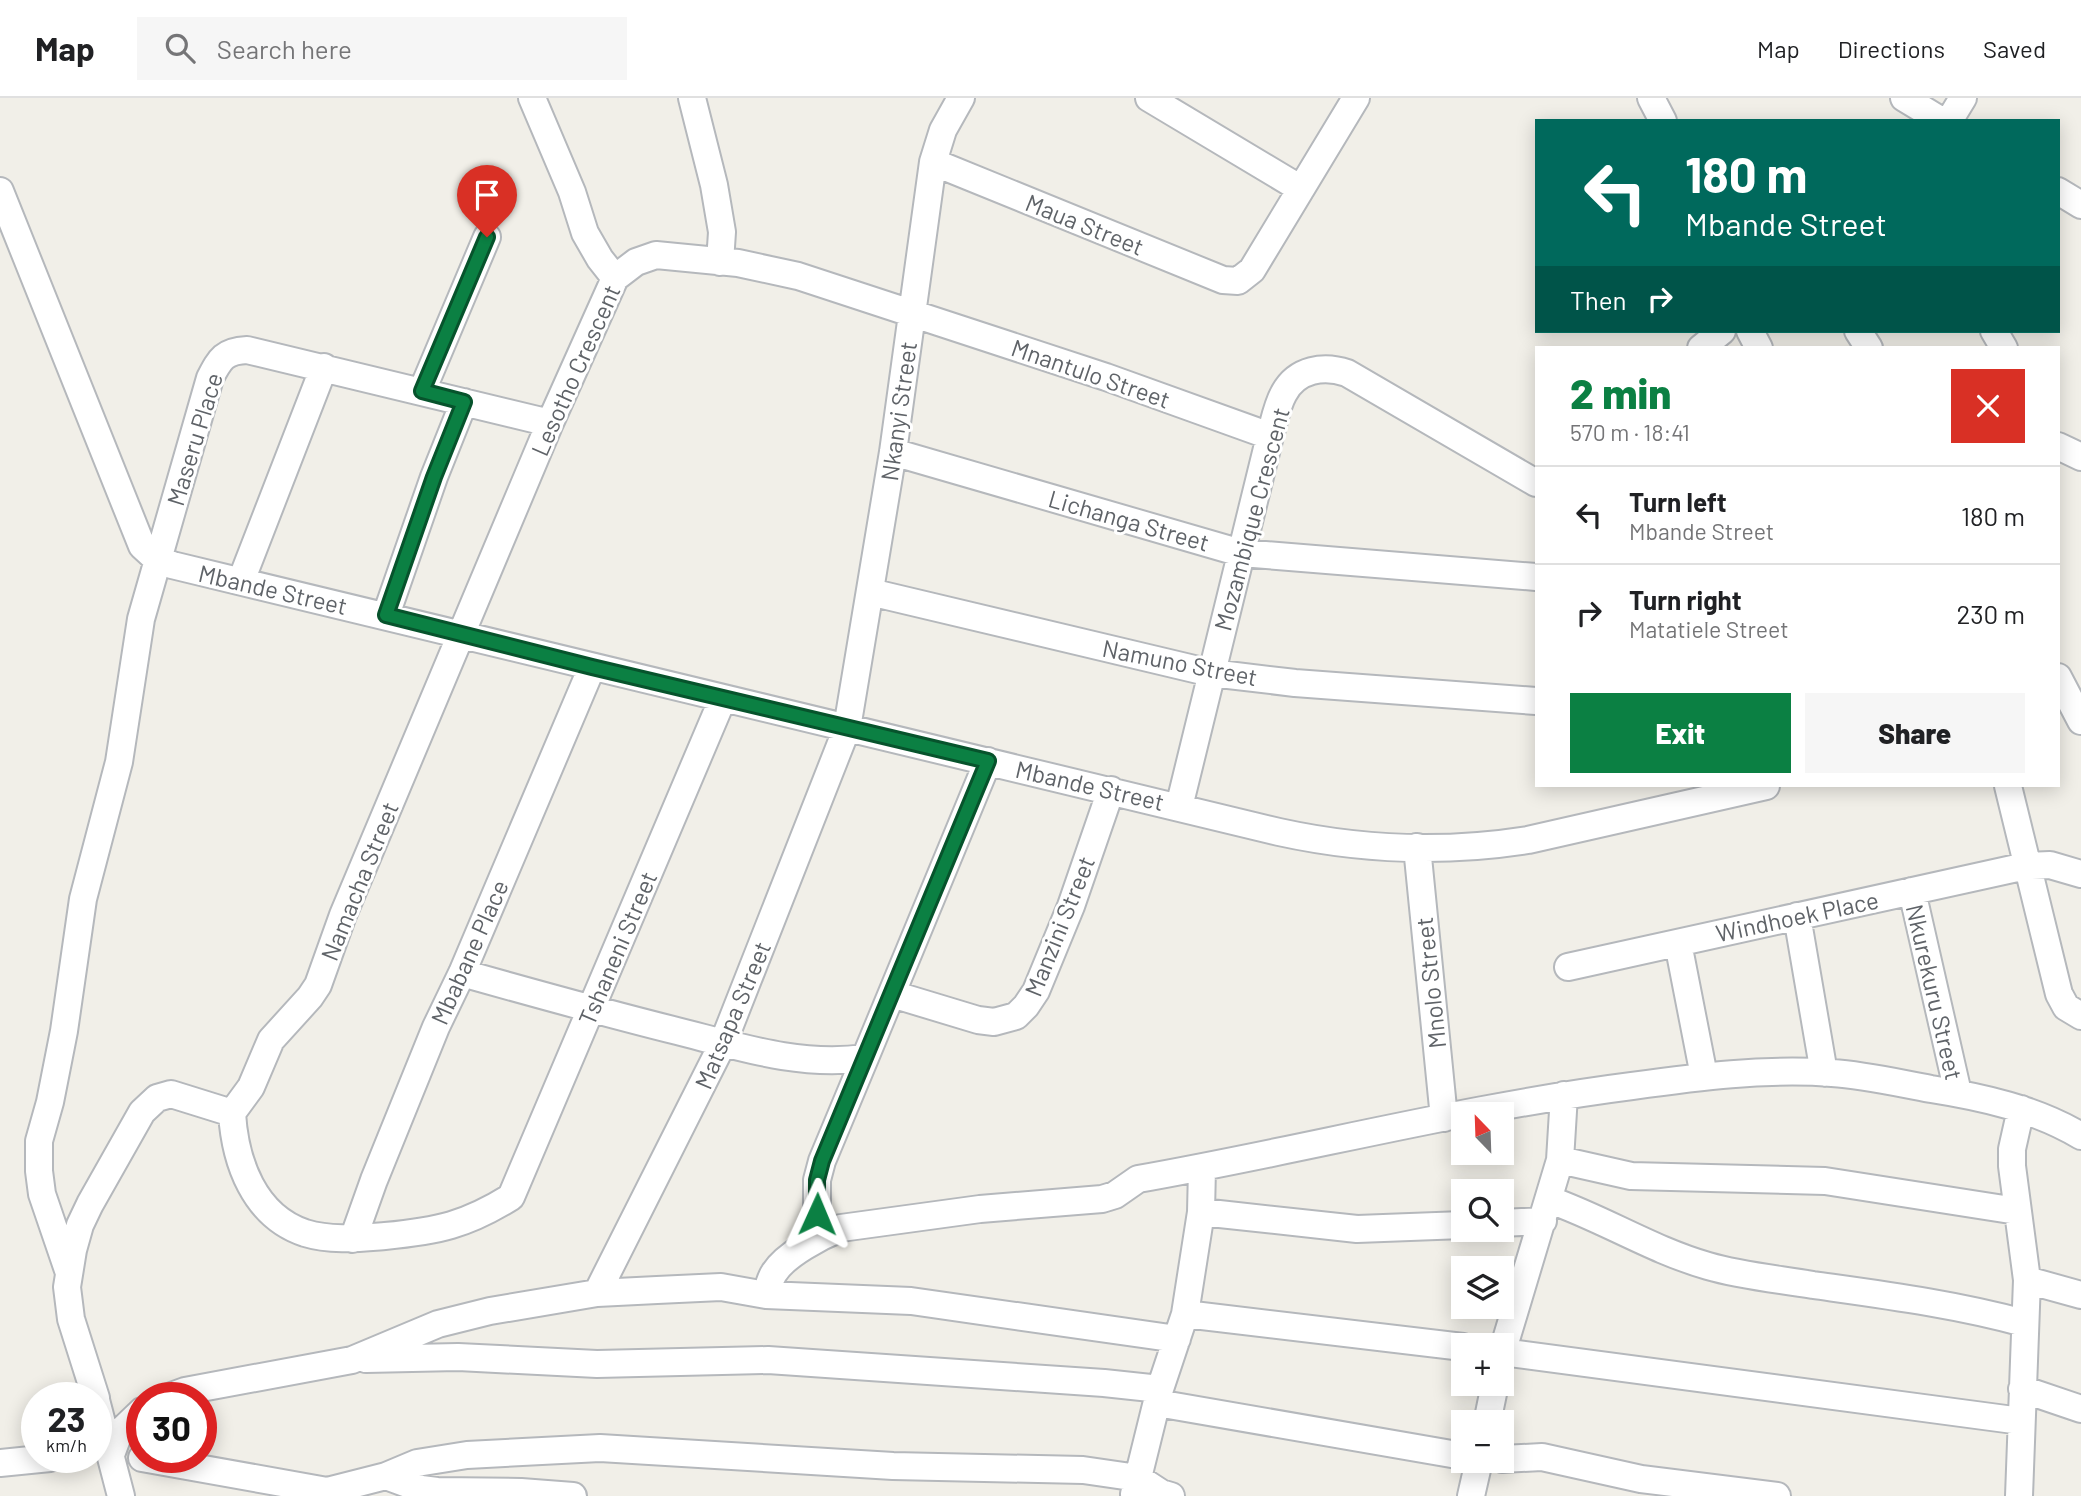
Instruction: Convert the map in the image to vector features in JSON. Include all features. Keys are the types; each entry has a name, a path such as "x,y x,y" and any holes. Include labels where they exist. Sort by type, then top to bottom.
{"street":[{"path":"532,98 572,192 585,233 615,278"},
{"path":"692,98 714,185 722,232 720,262"},
{"name":"Nkanyi Street","path":"847,728 894,453 933,162 943,130 961,98"},
{"path":"1149,98 1301,189 1356,98"},
{"path":"1651,98 1662,119"},
{"path":"1904,98 1939,119"},
{"path":"1951,119 1963,98"},
{"name":"Maua Street","path":"933,162 1223,280 1238,281 1252,270 1301,189"},
{"path":"0,191 138,536 146,550 157,558 141,619 119,762 83,900 64,1031 39,1141 42,1194 69,1273"},
{"path":"2060,192 2081,205"},
{"path":"422,391 487,237"},
{"name":"Lesotho Crescent","path":"461,633 615,278 635,262 656,255 720,262 798,276 912,313"},
{"name":"Mnantulo Street","path":"912,313 1106,377 1270,436"},
{"path":"1704,346 1720,333"},
{"name":"Maseru Place","path":"157,558 210,378 218,362 234,351 247,350 324,367 550,423"},
{"path":"241,582 324,367"},
{"name":"Mozambique Crescent","path":"1179,807 1270,436 1284,393 1293,382 1312,370 1334,369 1347,373 1535,482"},
{"path":"386,615 434,477 464,402"},
{"path":"2060,447 2081,457"},
{"name":"Lichanga Street","path":"894,453 1241,553 1535,577"},
{"name":"Mbande Street","path":"157,558 172,565 461,633 592,667 1315,840 1349,845 1468,847 1528,840 1682,795 1757,787"},
{"name":"Namuno Street","path":"870,592 1211,673 1295,683 1535,701"},
{"name":"Namacha Street","path":"232,1113 251,1087 271,1041 318,985 343,915 461,633"},
{"name":"Mbabane Place","path":"353,1238 404,1104 592,667"},
{"path":"2060,682 2074,713"},
{"name":"Tshaneni Street","path":"353,1238 439,1230 470,1220 511,1197 723,698"},
{"name":"Matsapa Street","path":"597,1293 723,1043 847,728"},
{"path":"822,1236 817,1214 817,1196 822,1161 988,761"},
{"path":"2008,787 2059,994 2066,1007 2081,1016"},
{"name":"Manzini Street","path":"892,994 978,1020 994,1022 1016,1016 1036,991 1071,906 1111,790"},
{"name":"Mnolo Street","path":"1417,847 1444,1118"},
{"name":"Windhoek Place","path":"1568,967 2026,866 2050,865 2081,874"},
{"name":"Nkurekuru Street","path":"1912,891 1958,1093"},
{"path":"1797,916 1824,1073"},
{"path":"1678,943 1704,1076"},
{"path":"461,973 591,1009 798,1060 842,1061 866,1058"},
{"path":"766,1294 775,1271 822,1236 841,1228 980,1209 1102,1199 1115,1195 1138,1179 1564,1095 1704,1076 1824,1073 1958,1093 2050,1119 2081,1136"},
{"path":"91,1382 71,1318 67,1287 80,1225 142,1112 163,1095 171,1094 232,1113 238,1158 248,1182 267,1209 285,1224 306,1233 353,1238"},
{"path":"1508,1333 1560,1160 1564,1095"},
{"path":"2019,1496 2027,1280 2012,1149 2021,1110"},
{"path":"1560,1160 1631,1176 1825,1181 2017,1211"},
{"path":"1136,1487 1159,1396 1185,1314 1201,1212 1202,1168"},
{"path":"1514,1219 1546,1210 1579,1210 1639,1240 1706,1266 1914,1299 2024,1323"},
{"path":"1201,1212 1357,1229 1451,1225"},
{"path":"2027,1280 2081,1295"},
{"path":"352,1360 438,1324 490,1311 597,1293 721,1287 766,1294 911,1301 1177,1339"},
{"path":"1185,1314 1451,1346"},
{"path":"1514,1354 2021,1420"},
{"path":"217,1385 352,1360 457,1357 597,1364 768,1360 1104,1383 1451,1454"},
{"path":"2022,1389 2081,1409"},
{"path":"112,1443 126,1427"},
{"path":"217,1472 333,1494 417,1463 467,1455 600,1448 893,1466 1083,1470 1171,1496"},
{"path":"1514,1458 1542,1457 1641,1479 1777,1496"},
{"path":"0,1463 21,1461"},
{"path":"112,1471 121,1496"},
{"path":"1471,1496 1476,1473"},
{"path":"386,1476 421,1489 436,1491 573,1496"}],"route":[{"path":"487,237 422,391 464,402 434,477 386,615 988,761 822,1161 817,1180 817,1214"}]}
